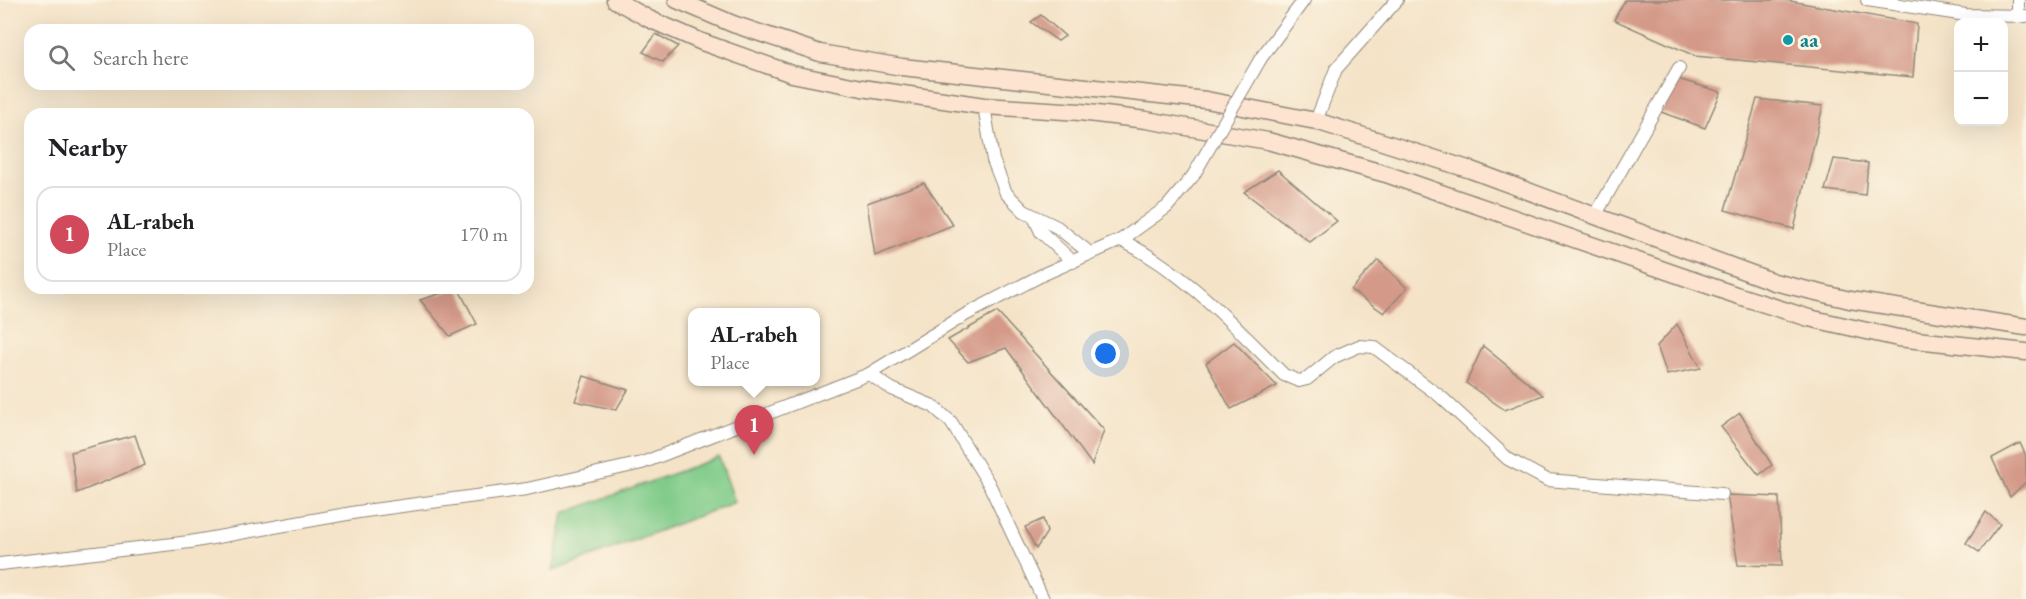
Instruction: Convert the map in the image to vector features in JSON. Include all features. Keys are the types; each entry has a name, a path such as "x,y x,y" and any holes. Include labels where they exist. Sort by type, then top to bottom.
{"main road":[{"path":"615,0 649,19 702,42 792,74 862,88 984,106 1080,112 1146,120 1268,141 1408,181 1736,295 1809,318 1909,339 2026,352"},
{"path":"677,0 733,24 820,53 902,67 1206,100 1316,121 1471,170 1774,282 1807,291 1967,320 2026,327"}],"street":[{"path":"0,564 190,542 358,512 527,489 594,476 642,464 869,374 965,315 1044,274 1121,240 1167,207 1193,176 1261,58 1304,0"},
{"path":"1316,121 1336,69 1396,0"},
{"path":"1867,0 1966,15 2022,16 2018,0"},
{"path":"1595,216 1679,68"},
{"path":"984,106 999,182 1014,203 1034,217 1057,227 1091,254"},
{"path":"1034,217 1041,232 1073,262"},
{"path":"1121,240 1144,251 1190,282 1284,375 1291,378 1299,381 1307,379 1334,357 1359,346 1374,347 1441,397 1508,459 1547,480 1722,494"},
{"path":"869,374 892,389 933,406 951,422 989,484 1043,599"}],"green space":[{"path":"719,457 735,502 553,571 564,513"}],"building":[{"name":"aa","path":"1625,0 1785,0 1917,24 1913,77 1695,56 1614,20"},
{"path":"1041,15 1065,36 1058,41 1031,22"},
{"path":"656,34 678,46 663,62 643,52"},
{"path":"1678,79 1721,92 1705,128 1661,112"},
{"name":"aa","path":"1757,99 1823,106 1794,229 1725,210"},
{"path":"1834,159 1868,163 1865,195 1825,190"},
{"path":"1278,170 1337,221 1310,242 1244,192"},
{"path":"924,183 953,225 875,256 867,203"},
{"path":"1378,260 1407,288 1384,313 1351,290"},
{"path":"439,294 461,294 477,324 450,336 420,300"},
{"path":"997,312 1104,430 1092,465 1006,348 968,362 948,340"},
{"path":"1677,324 1701,368 1667,375 1657,346"},
{"path":"1234,342 1277,386 1231,409 1206,363"},
{"path":"1483,346 1543,395 1505,410 1466,383"},
{"path":"584,376 628,390 616,410 575,401"},
{"path":"1740,413 1772,465 1759,475 1721,427"},
{"path":"135,435 145,465 77,493 71,452"},
{"path":"2020,443 2026,456 2026,482 2010,497 1992,458"},
{"path":"1727,495 1779,497 1782,566 1738,565"},
{"path":"1986,512 2000,524 1979,552 1966,543"},
{"path":"1043,519 1047,532 1036,549 1025,527"}],"place":[{"name":"aa","path":"1788,40"},
{"name":"AL-rabeh","path":"754,455"}]}
